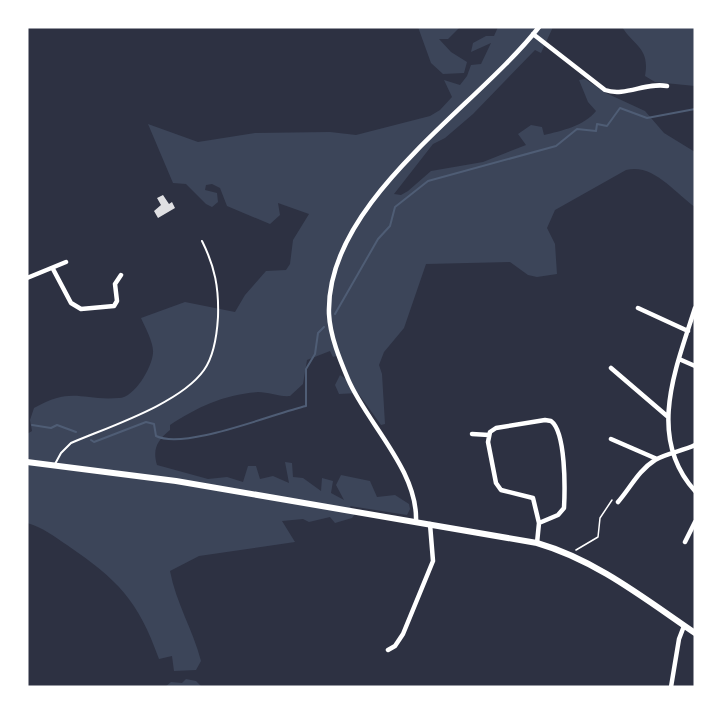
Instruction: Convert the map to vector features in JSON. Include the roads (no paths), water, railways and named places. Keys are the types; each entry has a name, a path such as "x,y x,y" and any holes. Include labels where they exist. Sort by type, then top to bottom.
{"main road":[{"path":"27,462 168,480 537,543 572,555 608,575 695,633"}],"street":[{"path":"416,521 415,507 394,454 354,393 343,367 330,320 333,281 354,231 392,176 433,133 474,97 538,27"},
{"path":"533,34 605,90 617,92 651,84 667,86"},
{"path":"27,278 66,262"},
{"path":"53,269 72,303 81,309 114,306 117,301 115,284 121,275"},
{"path":"638,308 688,331"},
{"path":"695,308 669,395 667,416 673,455 683,475 695,491"},
{"path":"680,359 695,366"},
{"path":"611,368 667,416"},
{"path":"537,543 539,523 531,496 499,488 488,442 489,435 496,428 520,422 529,424 551,421 557,427 564,460 564,508 558,515 539,523"},
{"path":"472,434 489,435"},
{"path":"611,439 657,459"},
{"path":"618,502 632,486 635,478 657,459 695,445"},
{"path":"685,542 695,522"},
{"path":"388,650 395,646 403,634 433,561 430,524"},
{"path":"671,687 679,639 684,626"}],"lane":[{"path":"54,467 67,446 161,403 188,386 205,369 214,344 219,296 214,269 202,241"}],"waterway":[{"path":"335,314 378,239 390,226 395,207 428,181 556,146 577,129 596,131 597,124 607,126 620,108 647,118 695,109"},
{"path":"91,440 94,442 146,422 154,424 156,436 169,439 207,435 306,406 306,369 315,354 318,333 324,327"},
{"path":"32,425 51,428 57,425 76,432"}]}
